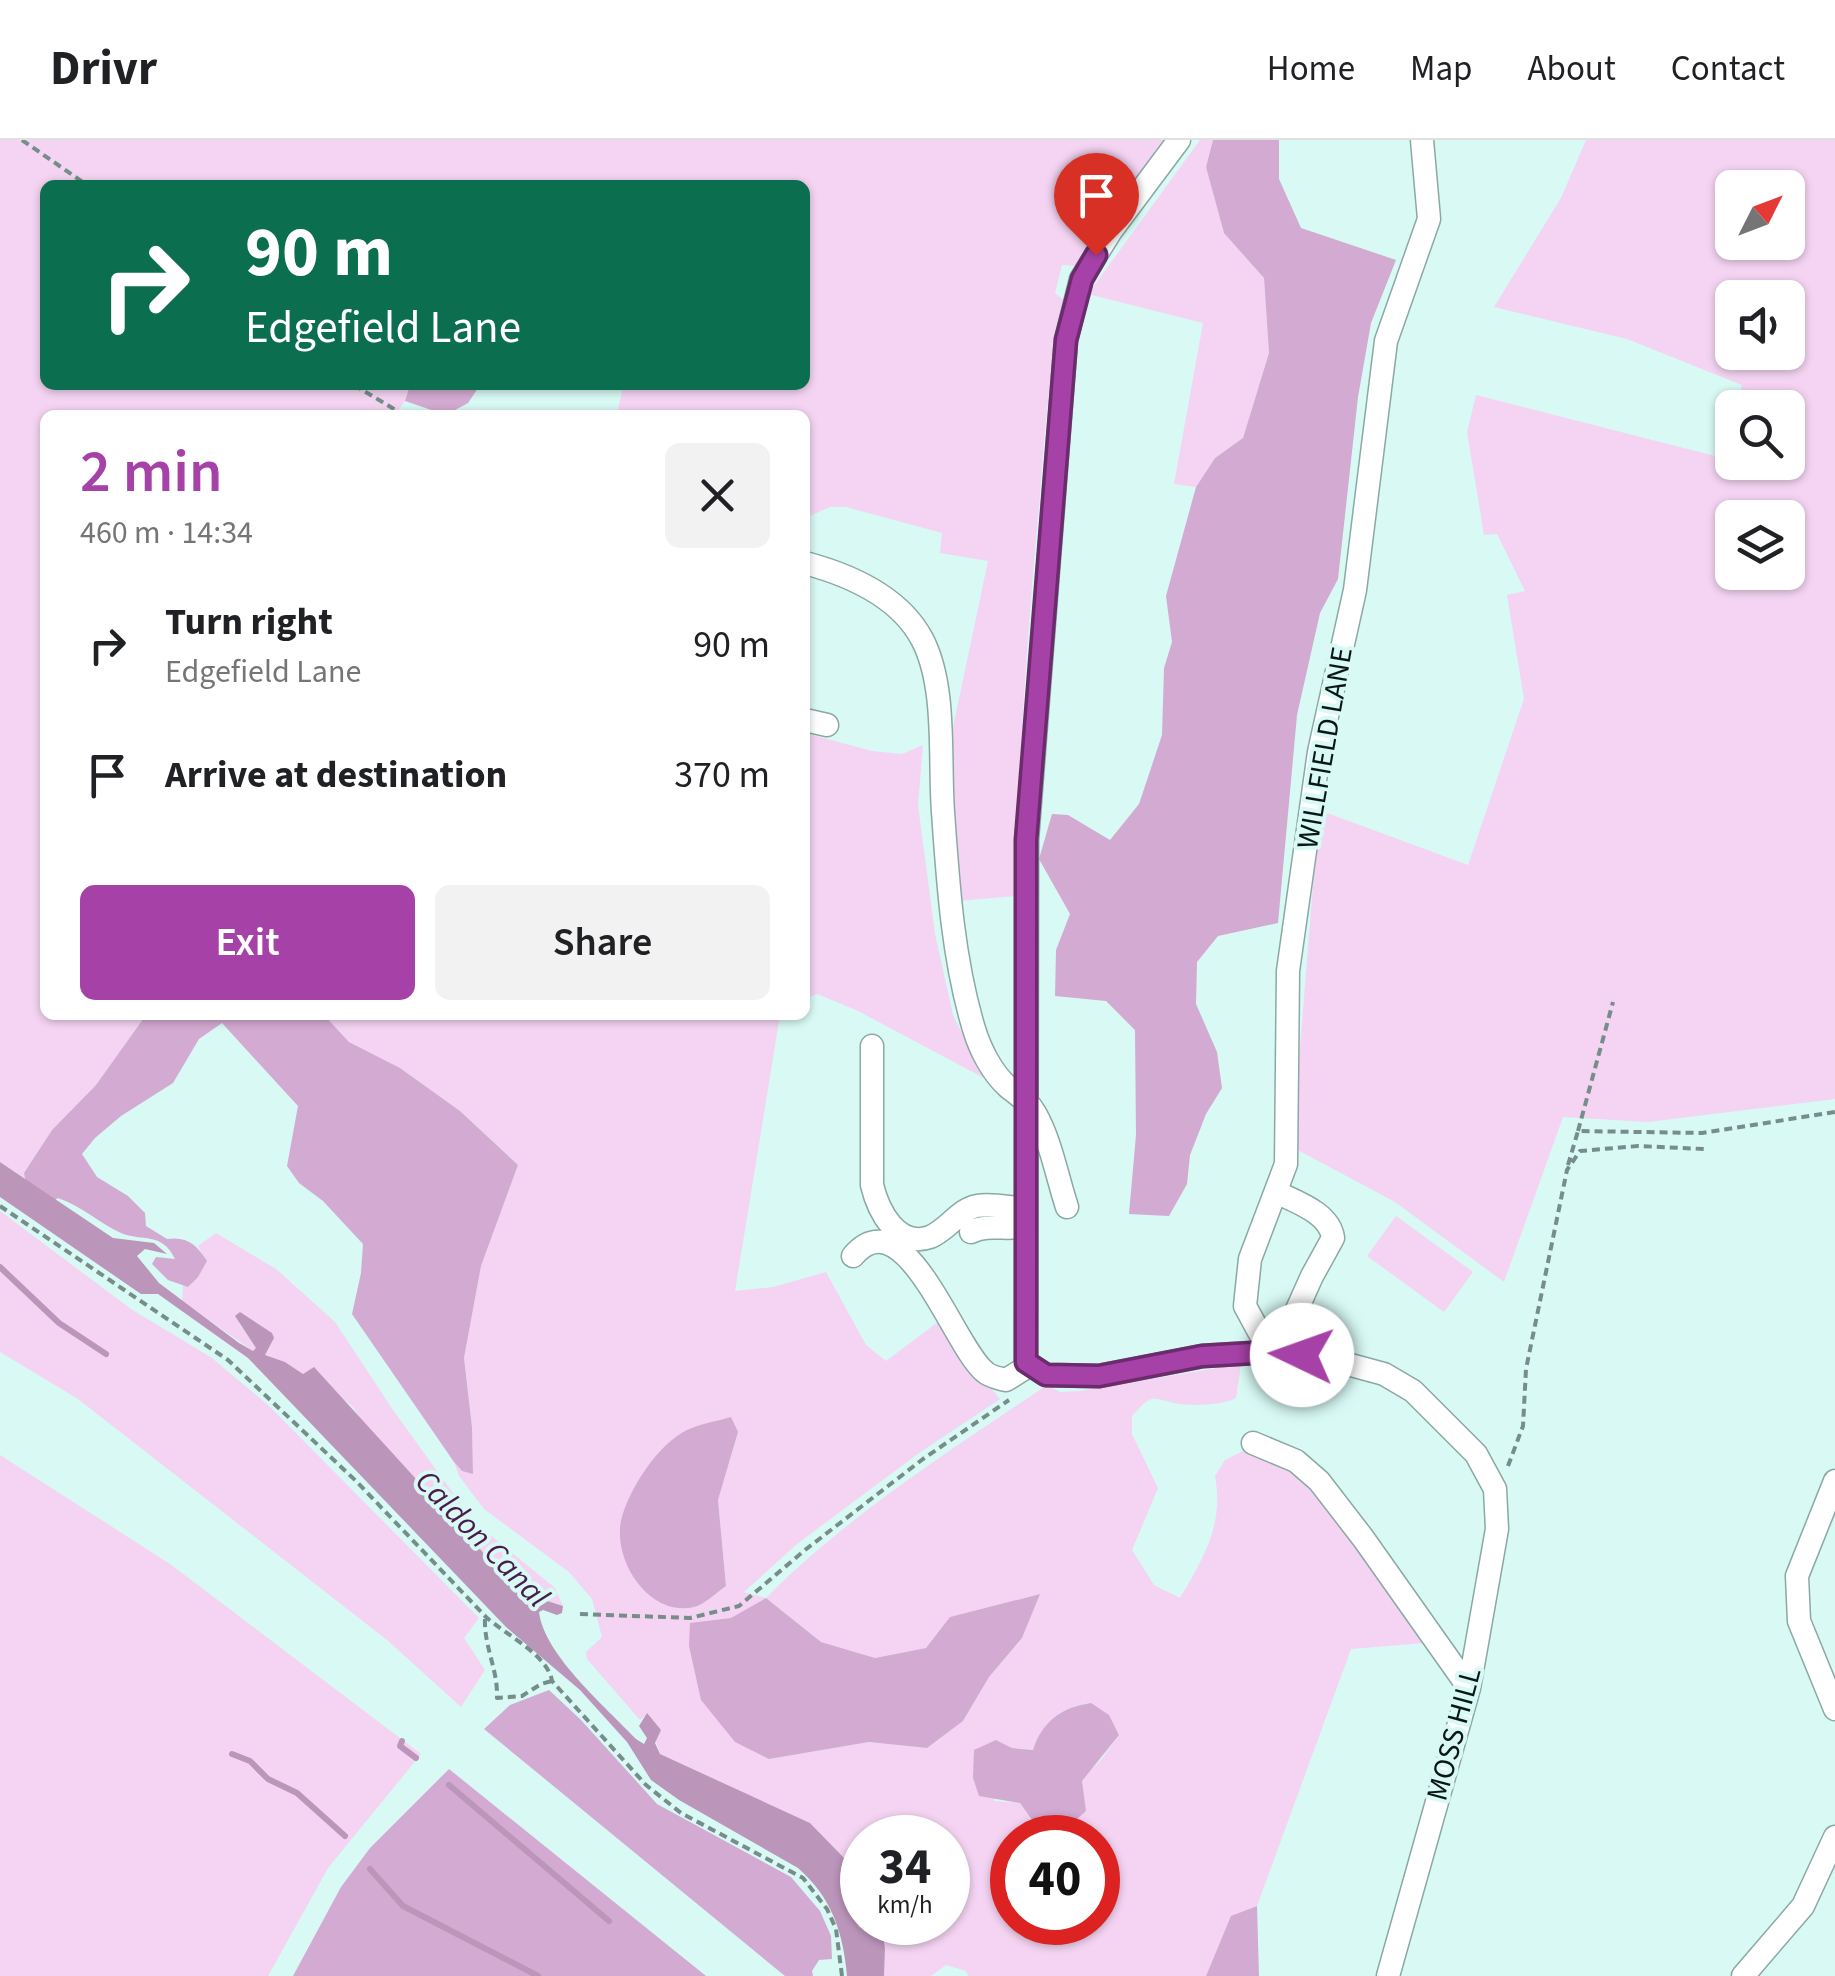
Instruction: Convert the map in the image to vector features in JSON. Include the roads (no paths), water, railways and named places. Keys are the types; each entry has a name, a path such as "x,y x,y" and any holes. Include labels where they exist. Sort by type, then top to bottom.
{"street":[{"path":"1180,140 1111,230 1082,279 1066,340 1026,840 1026,1362 1046,1375 1099,1376 1202,1356 1274,1352 1333,1238 1333,1230 1325,1220 1276,1192"},
{"name":"WILLFIELD LANE","path":"1274,1352 1245,1306 1250,1259 1286,1164 1288,970 1319,752 1355,590 1386,341 1429,219 1422,140"},
{"path":"810,564 873,588 906,616 922,640 936,690 943,813 959,972 975,1034 995,1074 1026,1100 1042,1131 1067,1206"},
{"path":"872,1046 872,1185 888,1224 910,1237 922,1238 932,1236 976,1206 1026,1218"},
{"path":"971,1232 988,1226 1013,1229 1026,1218"},
{"path":"853,1256 868,1242 894,1245 923,1277 983,1371 1006,1380 1030,1365"},
{"name":"MOSS HILL","path":"1274,1352 1326,1358 1384,1374 1413,1390 1476,1454 1494,1489 1497,1529 1469,1688 1388,1976"},
{"path":"1252,1443 1296,1461 1318,1481 1469,1688"},
{"path":"1835,1481 1796,1576 1799,1621 1835,1709"},
{"path":"1743,1976 1803,1906 1835,1837"}],"waterway":[{"path":"0,1267 59,1323 106,1354"},
{"path":"402,1741 400,1746 416,1758"},
{"path":"232,1754 250,1761 268,1779 297,1793 345,1836"},
{"path":"449,1785 609,1921"},
{"path":"370,1869 403,1906 538,1976"}],"water label":[{"name":"Caldon Canal","path":"482,1539"}]}
